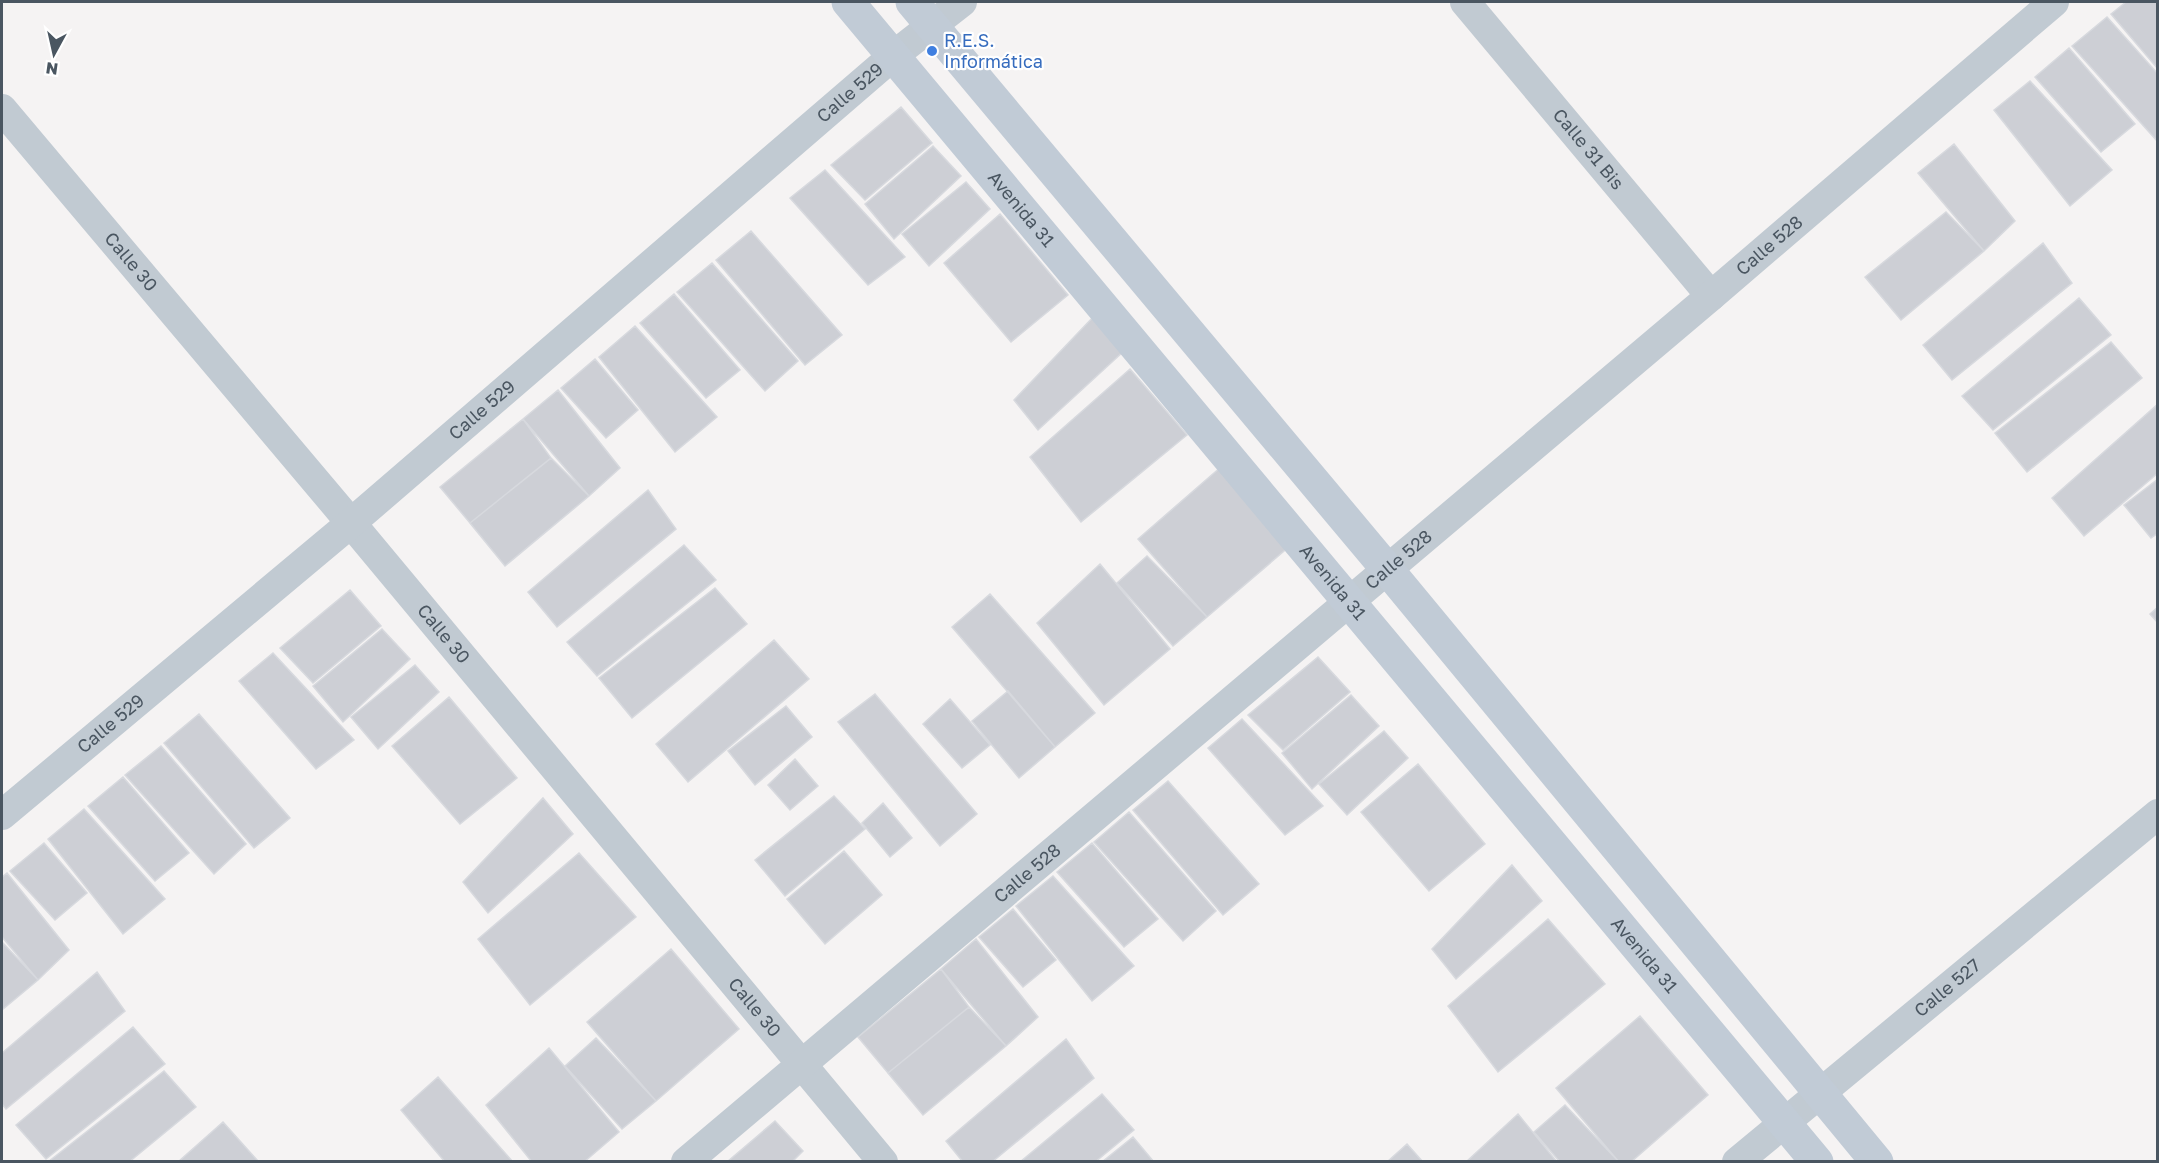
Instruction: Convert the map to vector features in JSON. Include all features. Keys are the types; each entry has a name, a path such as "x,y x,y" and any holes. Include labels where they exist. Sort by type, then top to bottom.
{"main road":[{"name":"Avenida 31","path":"848,2 1817,1161"},
{"path":"922,14 1387,569 1877,1161"}],"street":[{"name":"Calle 529","path":"2,815 351,523 893,56 922,14 962,2"},
{"name":"Calle 31 Bis","path":"1465,2 1711,296"},
{"name":"Calle 528","path":"687,1161 1711,296 2054,2"},
{"name":"Calle 30","path":"2,109 883,1161"},
{"name":"Calle 527","path":"1737,1161 2157,814"}],"building":[{"path":"2126,2 2158,2 2158,69 2111,14"},
{"path":"2107,17 2158,74 2158,142 2072,46"},
{"path":"2069,48 2135,124 2101,152 2035,77"},
{"path":"2030,81 2112,170 2070,206 1994,110"},
{"path":"901,107 932,143 865,200 831,165"},
{"path":"1954,144 2015,221 1984,251 1918,173"},
{"path":"933,146 961,176 894,239 865,204"},
{"path":"825,170 905,257 868,285 790,198"},
{"path":"966,182 990,209 929,266 902,234"},
{"path":"1946,212 1984,251 1901,320 1865,277"},
{"path":"1000,214 1068,295 1011,342 944,263"},
{"path":"751,231 842,335 805,365 716,260"},
{"path":"2043,243 2072,283 1952,380 1923,345"},
{"path":"712,263 798,361 765,391 677,292"},
{"path":"674,294 740,370 706,398 640,323"},
{"path":"2079,298 2111,335 1993,430 1962,396"},
{"path":"1094,316 1124,351 1038,430 1014,400"},
{"path":"635,326 717,417 675,452 599,357"},
{"path":"2111,342 2142,378 2027,472 1995,433"},
{"path":"595,359 638,410 606,438 561,388"},
{"path":"1130,369 1187,435 1081,522 1030,457"},
{"path":"558,390 620,468 589,496 523,419"},
{"path":"2158,404 2158,473 2084,536 2052,498"},
{"path":"523,419 551,458 470,523 440,487"},
{"path":"551,458 589,496 505,566 470,523"},
{"path":"1222,466 1290,546 1207,617 1138,539"},
{"path":"2158,479 2158,533 2151,538 2124,505"},
{"path":"648,490 676,529 557,627 528,592"},
{"path":"684,545 716,580 597,676 567,642"},
{"path":"1147,556 1207,617 1173,646 1117,583"},
{"path":"1100,564 1170,649 1104,705 1037,623"},
{"path":"715,588 747,624 632,718 599,678"},
{"path":"350,590 381,626 313,683 280,648"},
{"path":"990,594 1095,713 1055,747 952,627"},
{"path":"2158,607 2158,623 2150,614"},
{"path":"382,629 410,659 343,722 313,686"},
{"path":"774,640 809,679 688,782 656,744"},
{"path":"273,653 354,740 316,769 239,681"},
{"path":"1318,657 1350,692 1283,750 1248,715"},
{"path":"415,665 439,692 378,749 351,717"},
{"path":"1008,691 1055,747 1019,778 972,721"},
{"path":"875,694 977,814 940,846 838,722"},
{"path":"1351,695 1379,726 1312,789 1282,753"},
{"path":"449,697 517,778 460,824 392,746"},
{"path":"950,699 990,745 962,768 923,724"},
{"path":"786,706 812,737 755,785 728,751"},
{"path":"199,714 290,818 254,848 164,743"},
{"path":"1242,719 1323,806 1285,835 1208,748"},
{"path":"1384,731 1408,758 1347,815 1319,784"},
{"path":"161,746 246,844 214,874 125,775"},
{"path":"795,759 818,786 790,810 768,785"},
{"path":"1418,764 1485,844 1429,891 1361,812"},
{"path":"123,777 189,853 155,881 88,806"},
{"path":"1168,781 1259,884 1223,915 1133,810"},
{"path":"834,796 865,829 785,896 755,860"},
{"path":"543,798 573,834 488,913 463,882"},
{"path":"883,803 912,838 890,857 862,823"},
{"path":"84,809 165,899 123,934 48,839"},
{"path":"1129,812 1216,911 1183,941 1094,842"},
{"path":"44,843 87,893 55,920 10,871"},
{"path":"1092,843 1158,919 1124,947 1057,872"},
{"path":"844,851 882,895 825,944 787,899"},
{"path":"579,853 636,917 530,1005 478,939"},
{"path":"1512,865 1542,901 1456,979 1432,949"},
{"path":"7,873 69,950 38,980 2,937 2,877"},
{"path":"1053,876 1134,966 1092,1001 1016,906"},
{"path":"1013,909 1056,960 1023,987 979,937"},
{"path":"1548,919 1605,984 1498,1072 1448,1006"},
{"path":"976,939 1038,1017 1006,1046 941,969"},
{"path":"2,942 38,980 2,1010"},
{"path":"671,949 739,1029 656,1101 587,1022"},
{"path":"941,969 969,1007 888,1073 858,1037"},
{"path":"97,972 125,1011 6,1109 2,1104 2,1053"},
{"path":"969,1007 1006,1046 923,1115 888,1073"},
{"path":"1640,1016 1708,1095 1631,1162 1619,1162 1556,1088"},
{"path":"133,1027 165,1064 46,1159 16,1125"},
{"path":"596,1038 656,1101 622,1129 565,1066"},
{"path":"1066,1039 1094,1078 992,1162 963,1162 946,1141"},
{"path":"549,1048 619,1132 584,1162 532,1162 486,1105"},
{"path":"164,1071 196,1107 129,1162 48,1162"},
{"path":"438,1077 513,1162 445,1162 401,1110"},
{"path":"1102,1094 1134,1130 1095,1162 1020,1162"},
{"path":"1565,1105 1619,1162 1560,1162 1534,1132"},
{"path":"1518,1114 1557,1162 1466,1162"},
{"path":"775,1121 803,1151 792,1162 727,1162"},
{"path":"223,1122 258,1161 178,1162"},
{"path":"1133,1137 1154,1162 1102,1162"},
{"path":"1407,1144 1423,1162 1387,1162"}],"place":[{"name":"R.E.S. Informática","path":"932,51"}]}
